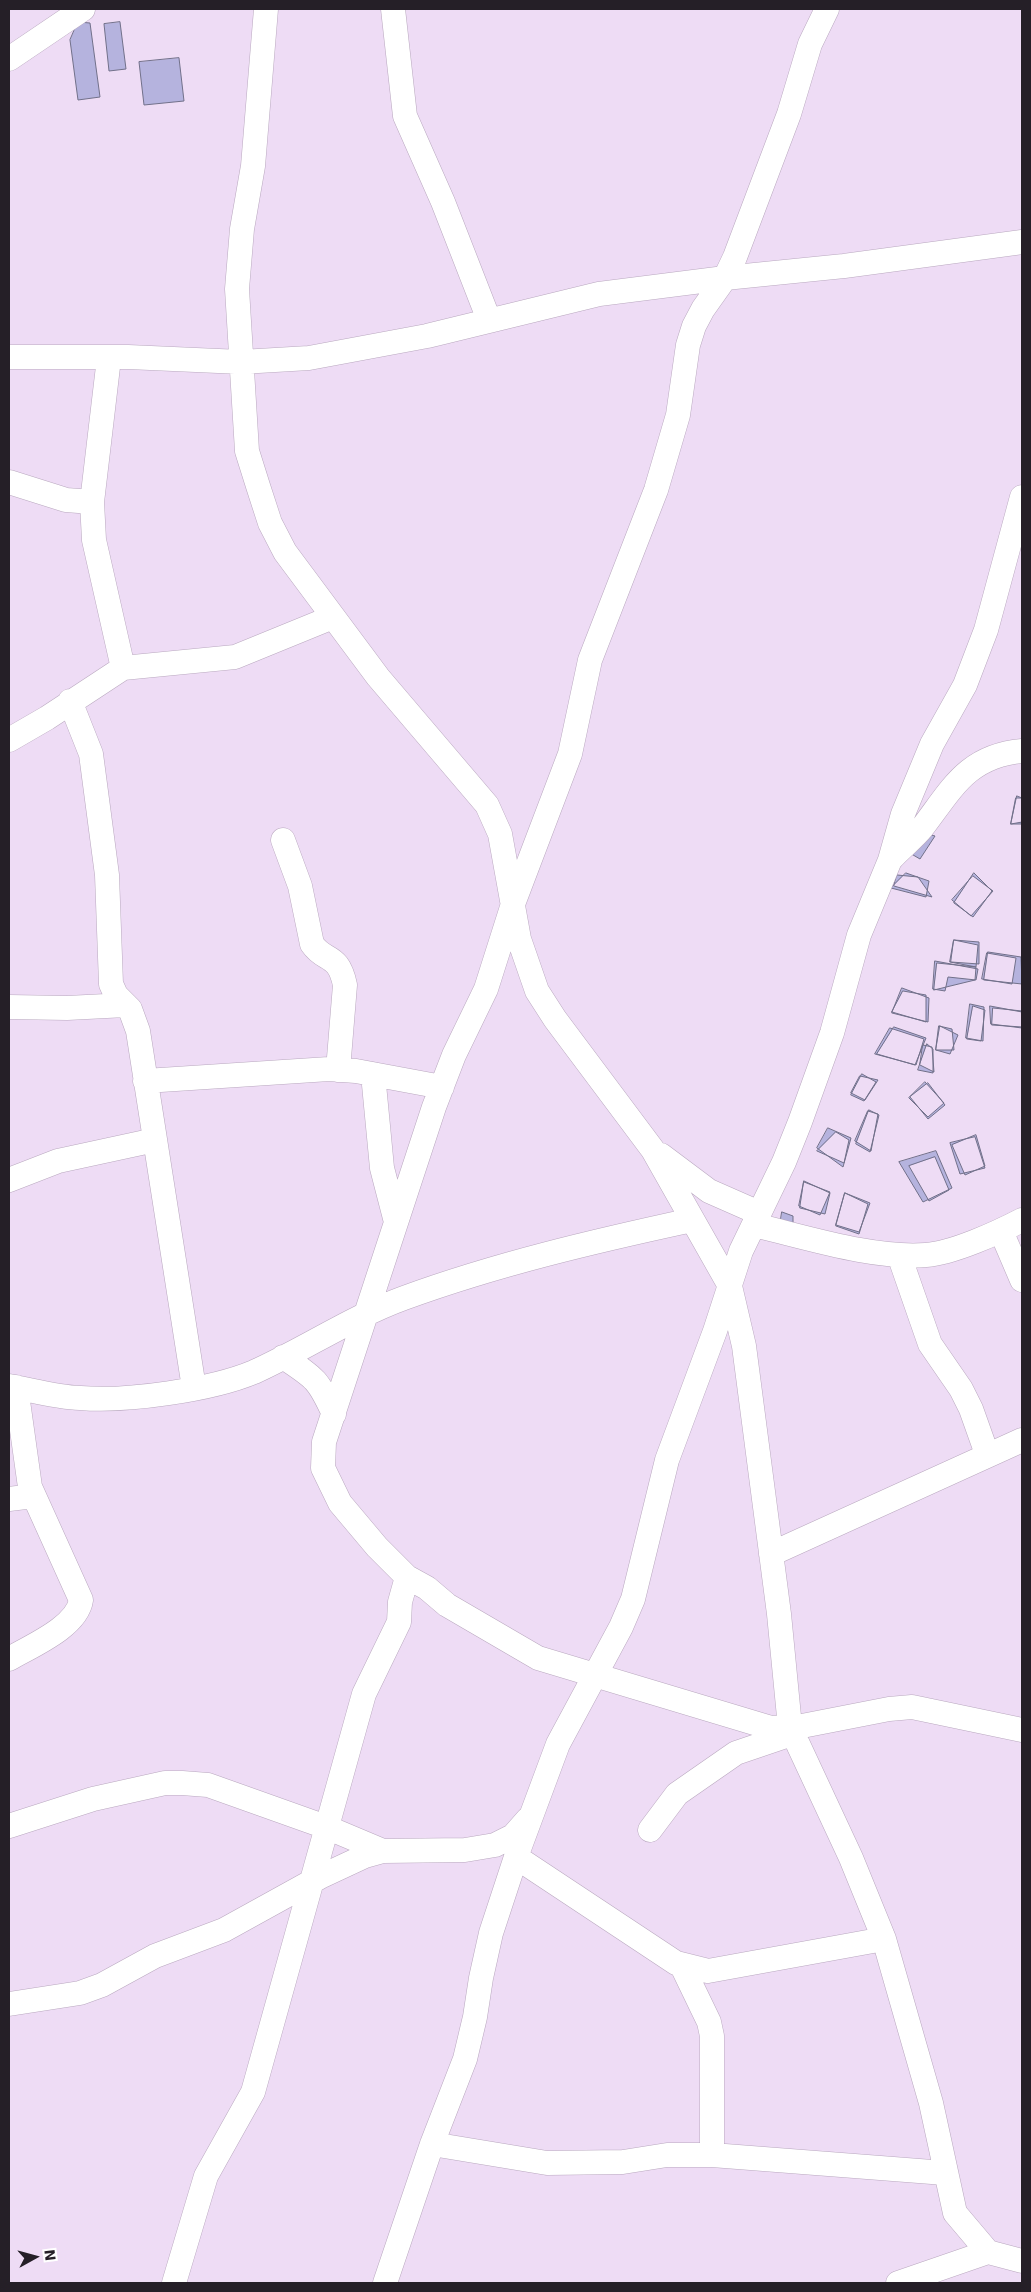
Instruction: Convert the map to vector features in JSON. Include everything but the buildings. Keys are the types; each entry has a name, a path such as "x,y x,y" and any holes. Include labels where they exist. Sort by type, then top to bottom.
{"street":[{"path":"9,59 83,9"},
{"path":"266,9 253,166 238,263 241,362 247,451 270,523 285,552 378,677 487,805 500,834 519,940 538,991 555,1019 653,1150 730,1286 744,1346 792,1730 851,1858 884,1939 931,2103 955,2212 988,2252"},
{"path":"393,9 405,116 443,202 489,320"},
{"path":"792,1730 771,1728 538,1658 446,1605 427,1588 407,1577 377,1547 340,1503 327,1481 322,1457 324,1442 442,1087 454,1055 486,989 513,904 570,754 590,660 656,490 678,414 688,345 694,326 703,309 725,278 735,257 789,114 810,44 827,9"},
{"path":"9,357 241,362 309,358 427,336 599,294 725,278 844,266 1022,242"},
{"path":"109,358 92,502 94,540 123,668"},
{"path":"9,482 66,500 92,502"},
{"path":"385,2283 432,2144 465,2059 491,1933 516,1857 558,1744 621,1627 633,1599 667,1460 741,1251 800,1122 832,1033 859,935 890,860 903,814 932,744 965,685 986,630 1022,497"},
{"path":"9,740 47,718 70,701 123,668 235,657 333,617"},
{"path":"70,701 91,754 107,875 111,984 116,995 130,1009 138,1031 194,1388"},
{"path":"890,860 921,829 949,791 968,770 1000,754 1022,751"},
{"path":"283,840 300,886 312,944 316,949 337,963 346,985 338,1070"},
{"path":"9,1007 67,1008 126,1005"},
{"path":"145,1081 338,1070 373,1074 442,1087"},
{"path":"373,1074 382,1168 396,1222"},
{"path":"9,1180 58,1161 155,1140"},
{"path":"653,1150 709,1191 757,1219 899,1255 928,1255 1001,1231 1022,1220"},
{"path":"9,1659 63,1627 80,1610 82,1600 30,1487 12,1386 77,1398 110,1400 229,1381 283,1357 403,1298 512,1264 593,1242 692,1220"},
{"path":"1001,1231 1022,1280"},
{"path":"899,1255 930,1344 961,1390 971,1409 987,1454"},
{"path":"283,1357 313,1376 321,1386 334,1414"},
{"path":"771,1554 859,1516 987,1454 1022,1440"},
{"path":"9,1499 34,1496"},
{"path":"174,2283 206,2176 253,2092 274,2013 314,1880 326,1827 364,1694 399,1622 400,1602 407,1577"},
{"path":"650,1830 678,1794 729,1758 751,1746 792,1730 912,1707 1022,1730"},
{"path":"9,1826 93,1799 165,1783 182,1783 208,1786 326,1827 383,1851"},
{"path":"9,2004 80,1993 102,1985 155,1956 224,1930 314,1880 365,1856 383,1851 465,1850 495,1845 513,1836 535,1810"},
{"path":"516,1857 626,1931 681,1964 708,1971 884,1939"},
{"path":"681,1964 709,2022 712,2036 712,2155"},
{"path":"432,2144 564,2163 622,2162 667,2155 712,2155 945,2172"},
{"path":"898,2283 988,2252 1022,2261"}]}
